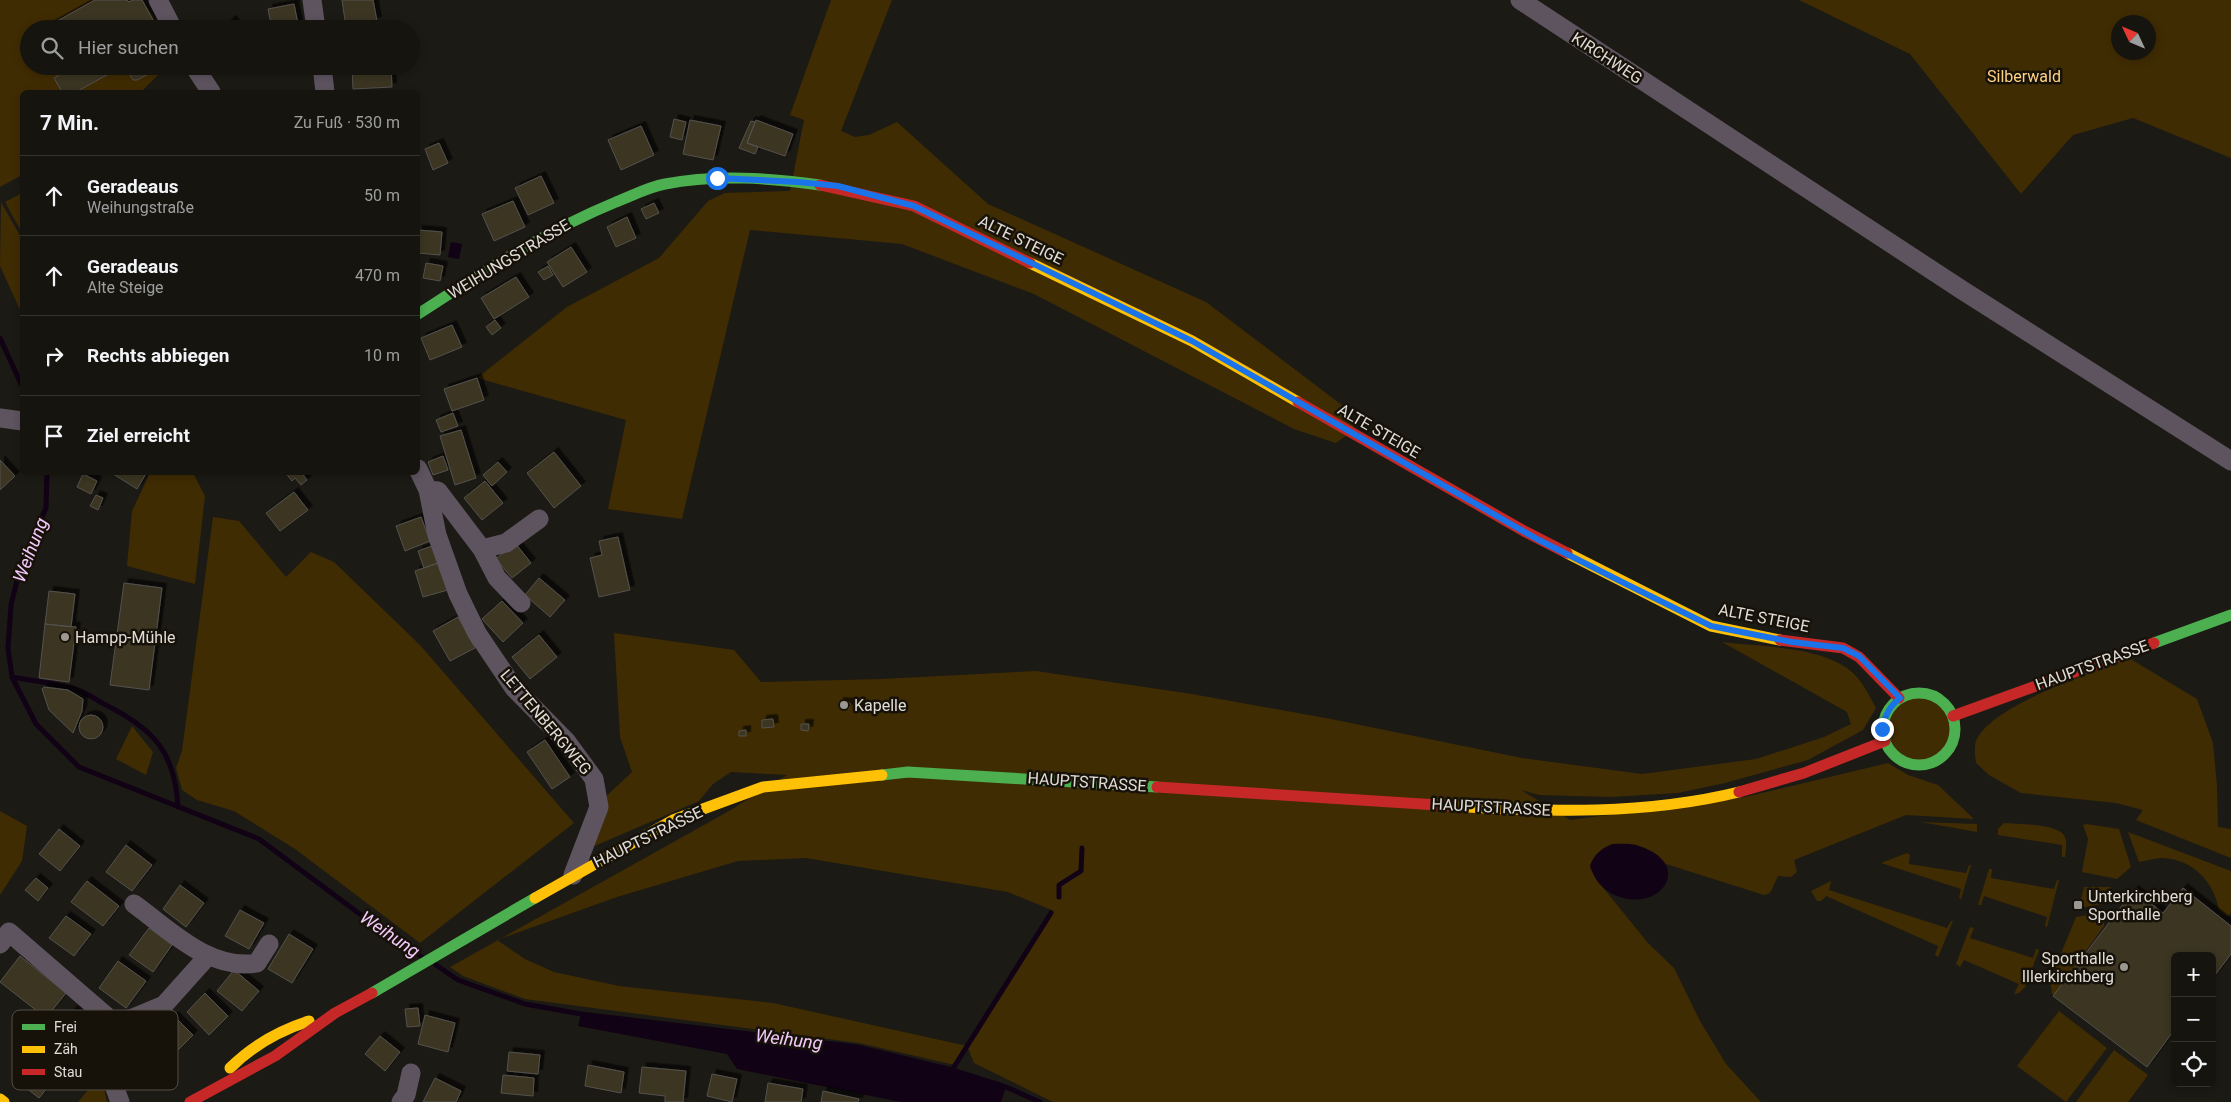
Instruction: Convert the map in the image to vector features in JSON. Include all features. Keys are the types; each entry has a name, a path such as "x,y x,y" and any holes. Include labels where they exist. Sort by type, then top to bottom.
{"main road":[{"name":"WEIHUNGSTRASSE","path":"420,313 536,239 611,204 662,185 691,180 733,179 838,186"},
{"name":"ALTE STEIGE","path":"838,186 914,206 1192,341 1537,539 1711,626 1792,642 1843,648 1859,656 1900,698"},
{"name":"HAUPTSTRASSE","path":"1953,716 2231,615"},
{"path":"1924,692 1935,696 1946,704 1953,716 1956,726 1952,744 1948,751 1933,763 1919,766 1901,761 1891,752 1885,741 1882,729 1884,718 1890,707 1900,698 1924,692"},
{"name":"HAUPTSTRASSE","path":"190,1102 208,1090 275,1056 336,1013 401,978 573,874 690,813 763,787 806,781 908,772 1535,812 1617,810 1672,804 1728,794 1823,767 1885,741"},
{"name":"HAUPTSTRASSE","path":"208,1090 244,1054 270,1035 336,1013"},
{"path":"0,1099 4,1102"}],"street":[{"path":"158,0 168,20"},
{"path":"312,0 315,20"},
{"name":"KIRCHWEG","path":"1520,0 1954,285 2231,461"},
{"path":"200,75 210,90"},
{"path":"323,75 325,90"},
{"name":"LETTENBERGWEG","path":"420,473 428,490 440,544 458,594 477,632 514,688 567,742 594,780 599,807 573,874"},
{"path":"428,490 438,491 482,549 497,578 521,603"},
{"path":"482,549 506,542 539,519"},
{"path":"134,904 207,956 223,962 243,965 257,963 269,944"},
{"path":"5,938 98,1010"},
{"path":"152,1010 164,1005 207,956"},
{"path":"401,1102 406,1095 411,1073"},
{"path":"115,1090 120,1102"}],"green space":[{"path":"0,0 142,0 156,20 20,20 20,75 158,75 143,90 20,90 20,176 0,187"},
{"path":"831,0 892,0 841,131 855,137 869,135 897,122 988,204 1206,302 1347,409 1355,429 1336,443 1294,429 1034,294 902,244 750,230 682,519 608,509 626,420 477,378 567,307 659,258 708,201 725,193 790,191 804,120 790,115"},
{"name":"Silberwald","path":"1799,0 2231,0 2231,158 2133,118 2073,135 2021,194 1910,54"},
{"path":"20,194 20,229 5,202"},
{"path":"1,202 20,235 20,310 0,266"},
{"path":"149,475 194,475 205,496 195,584 127,566 132,511"},
{"path":"213,517 239,521 286,577 311,552 334,562 420,645 574,823 420,943 295,849 234,811 197,800 182,790 176,768 182,751"},
{"path":"614,633 734,650 761,682 882,679 1036,671 1192,694 1331,719 1522,758 1642,774 1756,759 1824,737 1851,724 1847,712 1722,642 1808,652 1839,663 1852,672 1863,684 1876,708 1863,730 1808,760 1725,783 1678,793 1610,797 1539,795 1521,790 1570,820 1745,797 1888,763 1908,775 1938,785 1974,819 1906,815 1794,860 1797,872 1791,877 1778,876 1770,893 1764,895 1666,864 1653,852 1596,879 1648,943 1674,968 1700,1021 1726,1064 1761,1102 1053,1102 974,1063 967,1046 1054,911 1008,892 806,858 738,861 617,897 501,939 729,811 787,775 731,772 713,784 699,801 583,851 601,801 632,772 620,737"},
{"path":"2129,658 2197,699 2213,743 2218,827 2231,829 2231,858 2136,820 2143,810 2116,803 2021,793 1989,775 1976,763 1976,740 1989,724 2005,712 2047,690"},
{"path":"1919,693 1933,696 1945,703 1952,715 1955,729 1952,743 1945,755 1933,762 1919,765 1905,762 1893,755 1886,743 1883,729 1886,715 1893,703 1905,696"},
{"path":"132,726 153,752 146,775 116,759"},
{"path":"0,811 27,826 22,861 0,895"},
{"path":"1921,822 1977,824 1977,832"},
{"path":"2004,823 2035,825 2058,831 2066,839 2065,857 2062,857 2062,845 1998,835 1998,829"},
{"path":"2083,825 2119,829 2131,867 2117,879 2082,872 2088,839"},
{"path":"2128,832 2231,871 2231,913 2227,917 2219,910 2207,882 2200,874 2183,863 2173,859 2162,858 2139,862"},
{"path":"1907,853 1910,855 1909,864 1966,873 1969,865 1971,865 1961,899 1959,898 1961,889 1881,863"},
{"path":"1989,869 1992,869 1991,878 2054,889 2057,880 2059,880 2047,927 2045,926 2047,917 1984,896 1981,905 1978,905"},
{"path":"1831,881 1829,890 1947,928 1951,921 1953,921 1938,957 1935,955 1938,946 1826,896 1821,901 1817,901 1811,891"},
{"path":"2084,887 2111,887 2103,904 2079,908"},
{"path":"2105,912 2104,926 2055,994 2052,994 2050,980 2076,917"},
{"path":"1970,927 1974,928 1970,938 2033,958 2036,949 2039,950 2025,987 2019,993 2014,994 2019,984 1964,960 1960,967 1956,964"},
{"path":"498,940 525,959 554,972 619,986 773,1003 967,1046 955,1065 859,1043 525,999 463,976 450,967"},
{"path":"2059,1011 2107,1048 2066,1102 2017,1066"},
{"path":"2114,1050 2148,1075 2128,1102 2076,1102"},
{"path":"88,1090 104,1090 107,1102 78,1102"}],"water":[{"path":"451,242 462,244 459,259 448,257"},
{"path":"1612,844 1636,845 1656,854 1665,864 1668,875 1665,885 1657,893 1646,898 1631,899 1614,895 1602,887 1590,866 1598,852"},
{"path":"581,1014 857,1047 952,1070 1006,1087 1001,1102 901,1102 737,1069 727,1054 578,1026"}],"building":[{"path":"95,0 127,0 129,2 142,0 153,20 59,20"},
{"path":"342,0 373,0 377,20 345,20"},
{"path":"294,4 297,20 270,20 268,9"},
{"path":"107,75 80,90 61,90 54,78 58,76"},
{"path":"130,75 146,75 137,80 133,80"},
{"path":"352,75 391,75 392,87 353,89"},
{"path":"674,119 686,122 682,140 670,137"},
{"path":"690,120 721,126 713,160 683,154"},
{"path":"756,120 793,134 785,156 747,143"},
{"path":"751,121 755,122 747,143 758,147 755,154 739,148"},
{"path":"641,126 654,155 621,170 608,140"},
{"path":"439,143 448,163 433,170 425,149"},
{"path":"541,176 554,203 528,215 515,188"},
{"path":"513,201 525,227 494,241 482,214"},
{"path":"654,203 659,213 646,219 641,209"},
{"path":"627,217 636,238 616,247 607,227"},
{"path":"420,230 442,232 440,255 420,253"},
{"path":"571,247 587,272 563,287 547,262"},
{"path":"426,263 443,266 440,281 423,278"},
{"path":"548,266 553,275 544,280 538,272"},
{"path":"516,277 529,297 494,319 481,298"},
{"path":"495,320 501,328 492,335 486,327"},
{"path":"452,325 462,347 430,360 421,338"},
{"path":"477,378 484,400 452,411 444,389"},
{"path":"453,413 458,426 441,432 436,420"},
{"path":"461,430 476,478 455,485 440,436"},
{"path":"554,452 581,486 554,508 527,473"},
{"path":"443,456 448,470 433,475 428,462"},
{"path":"0,460 15,476 0,490"},
{"path":"498,462 507,472 492,486 483,475"},
{"path":"83,475 97,481 91,494 77,487"},
{"path":"115,475 145,475 137,489"},
{"path":"287,475 303,475 307,480 301,485 295,478 292,481"},
{"path":"485,481 503,503 482,520 464,498"},
{"path":"294,492 308,510 280,531 266,513"},
{"path":"96,495 103,498 98,510 90,506"},
{"path":"421,517 430,541 405,551 396,526"},
{"path":"618,537 630,590 599,597 590,558 602,555 599,541"},
{"path":"515,543 531,563 512,578 496,559"},
{"path":"432,546 438,563 424,568 418,551"},
{"path":"438,563 448,590 423,597 415,571"},
{"path":"539,578 565,600 550,617 525,595"},
{"path":"124,583 162,588 149,690 110,685"},
{"path":"49,591 75,594 71,627 45,624"},
{"path":"502,601 523,623 503,642 482,619"},
{"path":"458,617 475,648 450,661 433,631"},
{"path":"45,624 76,627 69,682 39,678"},
{"path":"539,635 557,657 530,679 512,657"},
{"path":"44,687 68,690 83,699 82,711 73,733 49,710 42,689"},
{"name":"Kapelle","path":"839,702 850,703 849,709 839,708"},
{"path":"91,715 96,716 102,722 102,732 96,738 91,739 86,738 80,732 79,727 80,722 86,716"},
{"path":"773,719 774,727 762,728 762,720"},
{"path":"801,724 809,724 808,731 801,730"},
{"path":"746,730 746,736 739,736 739,731"},
{"path":"545,740 570,777 552,789 527,752"},
{"path":"59,829 80,846 60,871 39,854"},
{"path":"126,845 152,865 132,891 106,872"},
{"path":"36,878 48,888 38,901 25,890"},
{"path":"87,881 119,906 103,926 71,902"},
{"path":"180,885 204,903 186,927 163,909"},
{"name":"Sporthalle Illerkirchberg","path":"2183,888 2231,926 2231,954 2216,974 2216,952 2171,952 2171,1034 2147,1067 2053,996 2134,890 2163,913"},
{"path":"240,910 264,923 249,949 225,936"},
{"path":"66,916 91,934 74,956 49,938"},
{"path":"149,928 172,945 153,972 129,955"},
{"path":"289,934 313,949 292,983 268,969"},
{"path":"20,956 66,993 52,1010 36,1010 0,982"},
{"path":"118,961 146,981 126,1008 99,988"},
{"path":"234,970 259,991 242,1011 217,991"},
{"path":"205,993 228,1016 209,1035 187,1012"},
{"path":"418,1008 420,1026 407,1027 405,1009"},
{"path":"425,1015 455,1023 448,1052 418,1044"},
{"path":"178,1020 193,1035 178,1050"},
{"path":"380,1036 400,1052 385,1071 365,1054"},
{"path":"509,1052 540,1055 538,1074 507,1071"},
{"path":"588,1065 624,1072 621,1093 585,1086"},
{"path":"642,1067 686,1071 683,1102 665,1102 665,1096 639,1093"},
{"path":"712,1074 737,1079 732,1102 707,1096"},
{"path":"503,1075 534,1078 533,1096 501,1093"},
{"path":"435,1078 461,1091 456,1102 423,1102"},
{"path":"768,1083 803,1089 801,1102 765,1102"},
{"path":"29,1090 46,1090 39,1098"},
{"path":"823,1091 859,1099 858,1102 821,1102"}],"waterway":[{"name":"Weihung","path":"0,338 20,382"},
{"name":"Weihung","path":"47,475 46,508 21,564 11,605 8,648 12,677 36,724 79,767 259,839 380,929 422,957"},
{"path":"12,677 79,690 137,723 149,733 166,756 172,771 178,807"},
{"path":"1059,897 1059,885 1081,871 1082,848"},
{"path":"952,1070 1051,913"},
{"name":"Weihung","path":"436,965 458,980 525,1004 581,1014 857,1047 952,1070 1006,1087 1040,1102"}],"traffic: fast":[{"path":"420,313 539,239 590,213 652,187 684,181 723,178 782,180 820,185"},
{"path":"2154,643 2231,615"},
{"path":"1926,693 1945,703 1953,715 1955,729 1953,743 1945,755 1933,763 1912,765 1893,755 1885,743 1883,722 1893,703 1905,695 1926,693"},
{"path":"882,775 908,772 1157,787"},
{"path":"372,993 535,898"}],"traffic: slow":[{"path":"1030,263 1192,341 1298,402"},
{"path":"1567,553 1711,626 1780,640"},
{"path":"535,898 673,820 763,787 882,775"},
{"path":"1453,806 1525,810 1597,810 1668,805 1739,792"},
{"path":"230,1068 248,1052 266,1040 287,1029 309,1021"},
{"path":"0,1099 4,1102"}],"traffic: jam":[{"path":"820,185 914,206 1030,263"},
{"path":"1298,402 1524,531 1567,553"},
{"path":"1780,640 1843,648 1859,657 1899,698"},
{"path":"1953,716 2154,643"},
{"path":"1739,792 1804,773 1885,741"},
{"path":"1157,787 1453,806"},
{"path":"190,1102 275,1056 335,1013 372,993"}],"place":[{"name":"Hampp-Mühle","path":"65,637"},
{"name":"Kapelle","path":"844,705"},
{"name":"Unterkirchberg Sporthalle","path":"2078,905"},
{"name":"Sporthalle Illerkirchberg","path":"2124,967"}],"route":[{"path":"717,178 838,186 914,206 1192,341 1537,539 1711,626 1792,642 1843,648 1859,656 1900,698 1890,707 1884,718 1882,729"}]}
